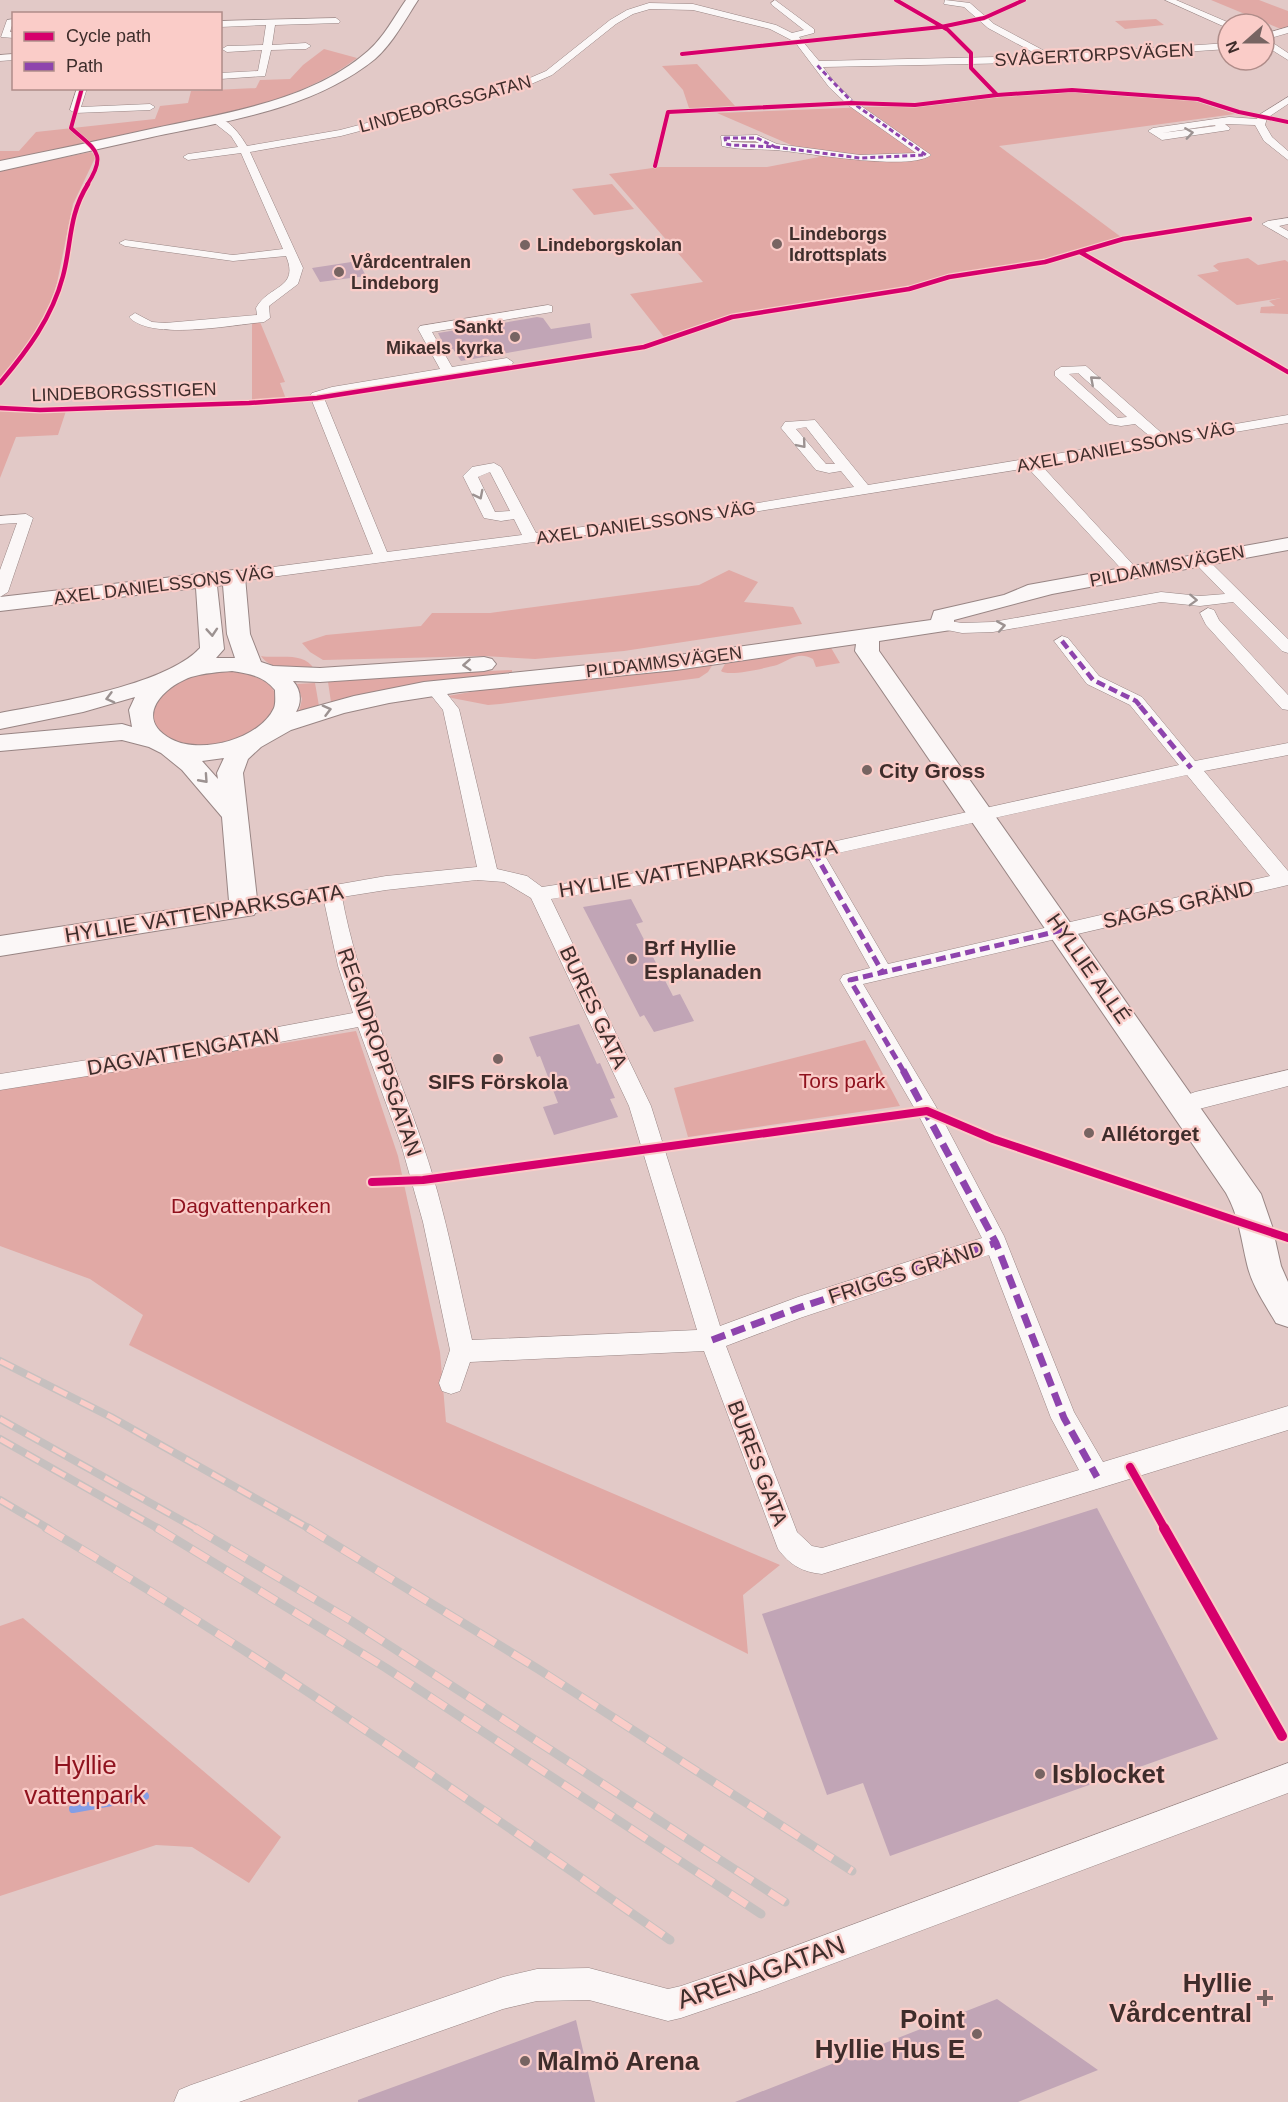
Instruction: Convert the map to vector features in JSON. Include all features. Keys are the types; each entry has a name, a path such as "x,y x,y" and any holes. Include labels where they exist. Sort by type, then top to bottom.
{"street":[{"path":"0,166 216,119 274,103 315,88 373,52 412,0"},
{"path":"1169,0 1216,20"},
{"path":"948,2 967,5 991,26 1051,58"},
{"path":"775,3 811,31 791,36"},
{"name":"LINDEBORGSGATAN","path":"188,157 341,133 519,86 549,73 613,22 630,12 649,6 693,7 773,27 791,36 798,40 832,85 851,103 926,155 860,158 775,147"},
{"path":"222,24 336,21"},
{"path":"12,22 4,35 12,35"},
{"path":"222,76 262,74 271,24"},
{"path":"228,49 306,46"},
{"name":"SVÅGERTORPSVÄGEN","path":"816,64 1051,58 1216,47"},
{"path":"81,90 75,110 150,107"},
{"path":"1288,100 1270,111 1260,122 1260,130 1288,157"},
{"path":"135,317 149,325 165,327 264,318 262,308 264,304 294,280 297,272 290,252 244,149 235,134 216,119"},
{"path":"1216,122 1225,128 1162,137 1153,131 1216,122 1235,120 1260,122"},
{"path":"1288,221 1268,224 1288,236"},
{"path":"125,243 233,258 290,252"},
{"path":"444,372 424,329 548,309"},
{"path":"382,559 317,396 332,391 507,362"},
{"path":"1137,419 1114,421 1060,373 1061,371 1081,369 1162,440"},
{"name":"AXEL DANIELSSONS VÄG","path":"0,604 234,578 728,512 1031,464 1288,419"},
{"path":"1031,464 1132,572"},
{"path":"846,466 864,490"},
{"path":"518,514 532,539"},
{"path":"0,520 26,518 3,576 0,592"},
{"name":"PILDAMMSVÄGEN","path":"0,743 122,732 190,752 211,752 232,748 303,717 354,703 517,678 637,667 793,645 1046,589 1288,544"},
{"path":"1200,560 1288,648"},
{"path":"234,578 238,636 242,652 261,669 281,680 288,699 287,709 262,735 237,756 230,772 233,814 244,890 244,908"},
{"path":"206,581 212,649 203,659 176,675 147,698 143,704 141,717 145,730 191,764 233,814"},
{"name":"PILDAMMSVÄGEN","path":"0,721 83,705 208,664 230,662 261,669 320,675 629,654 864,629 943,625 942,616 1046,589"},
{"path":"943,625 962,628 993,627 1161,597 1200,601 1238,597"},
{"path":"1208,614 1212,622 1288,705"},
{"name":"HYLLIE ALLÉ","path":"864,629 867,651 954,779 990,813 1237,1184 1249,1204 1257,1226 1264,1266 1271,1284 1288,1312"},
{"name":"SAGAS GRÄND","path":"996,1243 927,1111 849,980 1286,879 1136,701 1093,680 1062,641"},
{"path":"434,689 451,709 488,872"},
{"name":"HYLLIE VATTENPARKSGATA","path":"0,946 386,884 488,872 520,880 539,894 594,887 814,852 1191,768 1288,749"},
{"path":"814,852 882,973"},
{"name":"REGNDROPPSGATAN","path":"332,893 335,914 365,1018 423,1180 462,1350"},
{"name":"BURES GATA","path":"539,894 640,1106 712,1340 787,1540 807,1559 822,1561 841,1556 1288,1418"},
{"name":"HYLLIE ALLÉ","path":"1068,929 1195,1101 1254,1188 1269,1215 1288,1287"},
{"name":"DAGVATTENGATAN","path":"0,1082 181,1053 365,1018"},
{"path":"1195,1101 1288,1078"},
{"name":"FRIGGS GRÄND","path":"712,1340 798,1308 996,1243 1064,1418 1097,1477"},
{"path":"451,1383 462,1350 480,1352 712,1340"},
{"name":"ARENAGATAN","path":"191,2102 503,1993 537,1984 589,1984 668,2005 1288,1778"}],"green space":[{"path":"1211,0 1259,0 1288,11 1288,32 1276,27 1276,12 1240,12"},
{"path":"1156,19 1164,25 1125,29 1115,21"},
{"path":"324,49 357,58 310,86 259,105 205,119 0,162 0,151 19,151 36,132 155,119 160,106 188,103 191,91 256,88 260,80 290,79 303,65"},
{"path":"697,64 735,106 689,108 683,90 662,66"},
{"path":"1066,92 1192,100 1235,114 999,146 1121,237 1043,260 939,277 876,296 707,322 664,337 630,294 703,282 609,174 660,167 767,167 819,157 717,113 944,104 993,97"},
{"path":"91,152 96,156 73,204 57,283 50,305 32,344 0,378 0,170"},
{"path":"612,184 634,209 594,215 572,189"},
{"path":"1248,258 1258,265 1285,260 1288,262 1288,314 1260,313 1261,307 1275,306 1269,301 1281,298 1237,305 1197,275 1219,271 1213,266 1218,263"},
{"path":"260,322 285,382 280,383 286,399 252,401 252,323"},
{"path":"0,410 66,411 58,435 16,437 0,478"},
{"path":"729,570 758,582 744,602 793,607 802,624 624,651 535,659 484,656 323,660 310,652 302,643 326,635 421,626 432,613 490,613 699,585"},
{"path":"830,646 840,663 816,667 813,659 798,656 777,665 756,670 739,673 721,671 725,664 731,662"},
{"path":"261,656 297,658 310,663 314,669 278,667"},
{"path":"713,664 708,672 699,678 500,704 488,705 448,696 510,685"},
{"path":"231,670 259,679 273,689 276,697 275,706 260,726 233,740 201,746 172,740 161,733 154,724 152,715 154,706 168,690 195,675"},
{"path":"512,670 512,672 387,690 331,702 328,682 409,675"},
{"path":"315,683 319,706 299,712 302,699 297,684"},
{"name":"Dagvattenparken","path":"356,1031 398,1156 440,1352 446,1422 780,1565 743,1595 748,1654 129,1345 143,1315 90,1279 0,1246 0,1090"},
{"name":"Tors park","path":"865,1040 900,1106 688,1137 674,1088"},
{"name":"Hyllie vattenpark","path":"23,1618 281,1837 249,1883 192,1847 156,1845 0,1896 0,1626"}],"building":[{"name":"Vårdcentralen Lindeborg","path":"358,261 366,276 320,282 312,268"},
{"name":"Sankt Mikaels kyrka","path":"543,318 551,329 590,323 592,338 461,361 453,349 445,347 438,333 476,327 482,335 497,324"},
{"name":"Brf Hyllie Esplanaden","path":"631,899 643,922 636,924 673,996 680,994 694,1021 654,1032 644,1015 640,1017 583,907"},
{"name":"SIFS Förskola","path":"579,1024 597,1064 600,1063 615,1098 610,1099 618,1117 554,1135 543,1107 558,1103 540,1056 537,1057 529,1037"},
{"path":"1097,1508 1218,1739 890,1856 863,1783 827,1795 762,1614"},
{"name":"Point Hyllie Hus E","path":"997,1999 1098,2070 1018,2102 735,2102"},
{"name":"Malmö Arena","path":"576,2020 595,2102 358,2102 358,2100"}],"waterway":[{"path":"73,1809 145,1796"}],"railway":[{"path":"0,1361 111,1417 310,1529"},
{"path":"0,1419 197,1529"},
{"path":"0,1439 159,1529"},
{"path":"0,1500 49,1529"},
{"path":"46,1528 284,1676 440,1780 670,1940"},
{"path":"157,1528 386,1668 761,1914"},
{"path":"195,1528 350,1620 785,1902"},
{"path":"308,1528 538,1669 852,1871"}],"marked path":[{"path":"775,147 731,145 726,144 725,138 757,138 775,147 860,158 926,155 853,103 816,64"},
{"path":"1062,641 1093,680 1136,701 1191,768"},
{"path":"814,852 883,973"},
{"path":"1063,930 850,980 927,1111 996,1243 1064,1418 1097,1477"},
{"path":"712,1340 798,1308 996,1243"}],"cycle path":[{"path":"896,0 948,30 971,53 971,68 997,95"},
{"path":"682,54 941,27 984,18 1024,0"},
{"path":"0,383 39,332 54,304 64,273 73,213 98,165 98,152 71,128 81,90"},
{"path":"655,166 668,112 851,103 915,105 997,95 1072,90 1198,99 1239,112 1288,122"},
{"name":"LINDEBORGSSTIGEN","path":"0,408 40,410 249,403 317,398 644,347 732,317 909,289 949,277 1045,262 1123,239 1250,219"},
{"path":"1080,252 1288,372"},
{"path":"372,1182 423,1180 927,1111 993,1139 1288,1238"},
{"path":"1130,1467 1282,1736"}],"place":[{"name":"Lindeborgs Idrottsplats","path":"777,244"},
{"name":"Lindeborgskolan","path":"525,245"},
{"name":"Vårdcentralen Lindeborg","path":"339,272"},
{"name":"Sankt Mikaels kyrka","path":"515,337"},
{"name":"City Gross","path":"867,770"},
{"name":"Brf Hyllie Esplanaden","path":"632,959"},
{"name":"SIFS Förskola","path":"498,1059"},
{"name":"Allétorget","path":"1089,1133"},
{"name":"Isblocket","path":"1040,1774"},
{"name":"Hyllie Vårdcentral","path":"1265,1998"},
{"name":"Point Hyllie Hus E","path":"977,2034"},
{"name":"Malmö Arena","path":"525,2061"}]}
